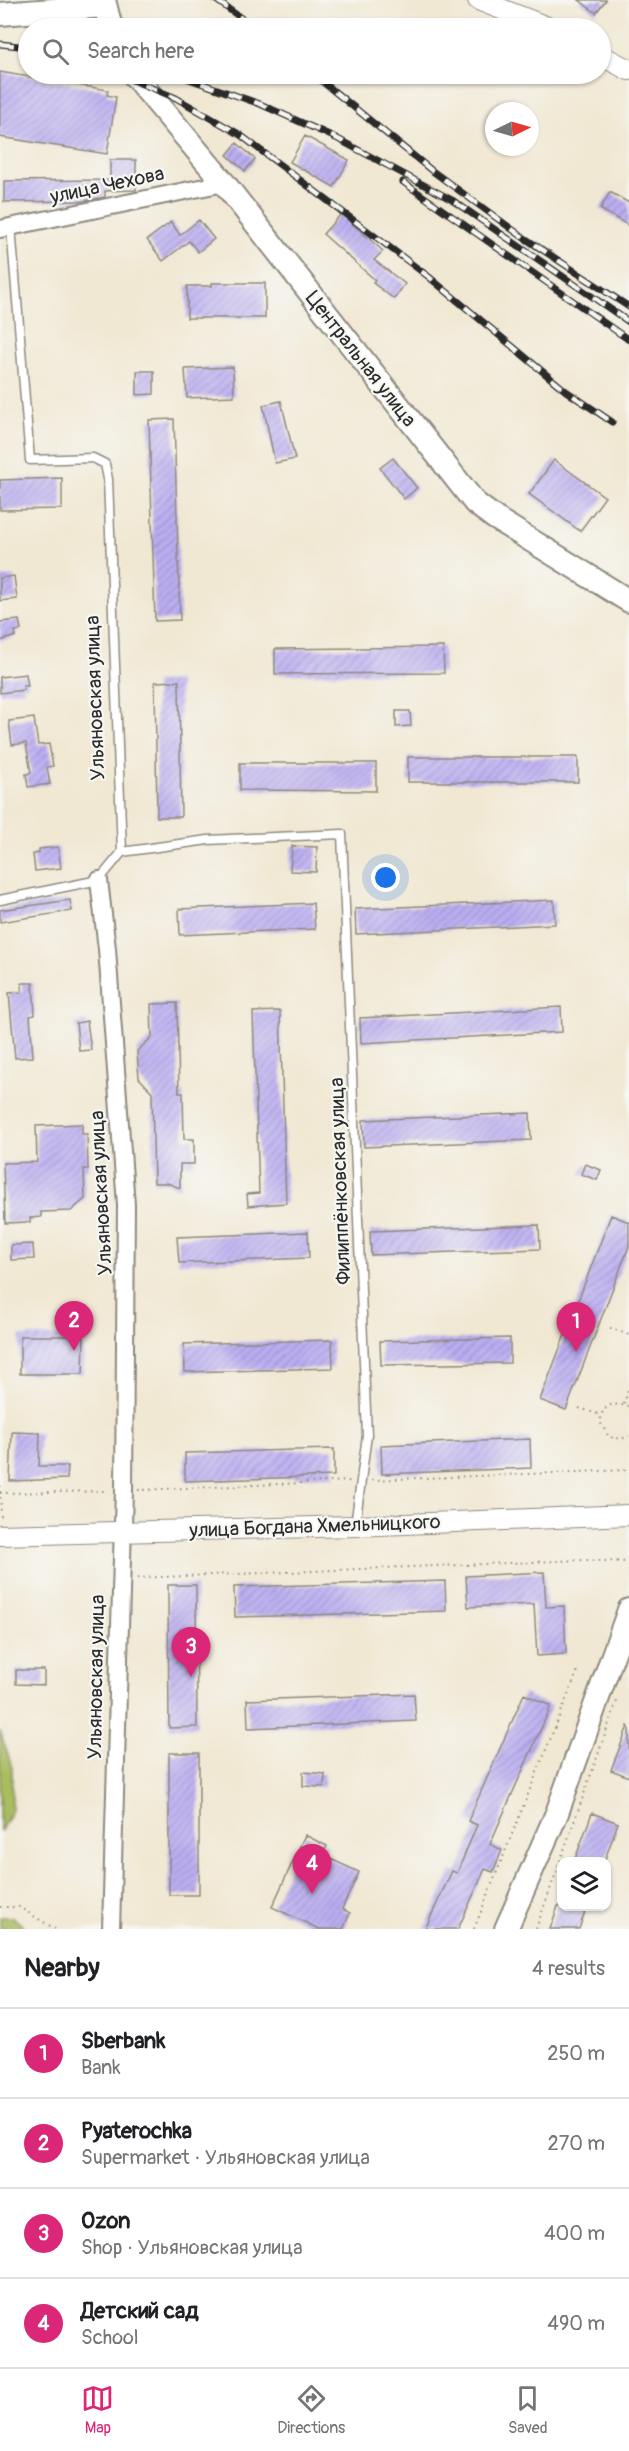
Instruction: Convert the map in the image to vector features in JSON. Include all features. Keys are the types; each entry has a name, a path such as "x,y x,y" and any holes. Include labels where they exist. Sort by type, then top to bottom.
{"main road":[{"path":"0,14 104,3 108,18"},
{"name":"Центральная улица","path":"141,84 224,183 475,503 495,518 629,601"},
{"path":"506,1929 557,1813 629,1610"}],"street":[{"path":"478,0 524,18"},
{"path":"611,61 629,70"},
{"name":"улица Чехова","path":"6,228 224,183"},
{"name":"Ульяновская улица","path":"99,880 107,949 126,1204 124,1491 111,1929"},
{"name":"улица Богдана Хмельницкого","path":"1,1535 355,1526 629,1515"}],"lane":[{"name":"Ульяновская улица","path":"6,228 30,460 93,458 105,464 108,479 122,852"},
{"name":"Филиппёнковская улица","path":"122,852 208,840 342,834 367,1435 355,1526"},
{"path":"0,900 99,880 122,852"}],"path":[{"path":"610,1328 629,1335"},
{"path":"624,1404 629,1387"},
{"path":"629,1407 624,1404 612,1404 601,1415 601,1428 609,1437 621,1439 629,1436"},
{"path":"579,1408 601,1415"},
{"path":"0,1493 124,1491 629,1470"},
{"path":"0,1485 1,1535"},
{"path":"120,1578 584,1560 629,1562"},
{"path":"474,1929 578,1670"},
{"path":"536,1929 618,1700"},
{"path":"0,1907 19,1907 55,1929"}],"green space":[{"path":"0,1731 12,1768 12,1810 0,1832"},
{"path":"0,1917 13,1917 22,1925 22,1929 0,1929"}],"building":[{"path":"579,0 606,0 596,13"},
{"path":"0,72 18,75 18,84 72,84 108,90 107,95 116,97 107,154 0,137"},
{"path":"305,136 349,160 334,187 290,162"},
{"path":"237,143 255,159 245,171 227,155"},
{"path":"110,160 136,160 136,190 105,191 105,197 83,201 4,202 4,181 110,180"},
{"path":"610,192 629,203 629,226 600,209"},
{"path":"341,214 383,251 374,260 405,284 394,299 373,283 375,280 323,234"},
{"path":"199,220 214,239 198,252 189,241 163,261 147,240 171,222 180,235"},
{"path":"212,283 265,283 265,318 187,318 187,286 212,286"},
{"path":"233,367 234,396 187,398 185,369"},
{"path":"137,371 154,371 154,394 137,395"},
{"path":"281,401 295,459 275,463 263,405"},
{"path":"174,419 180,620 155,621 149,420"},
{"path":"393,458 417,488 404,499 380,468"},
{"path":"554,460 605,497 580,531 529,494"},
{"path":"62,478 62,509 0,510 0,480"},
{"path":"14,576 17,599 0,601 0,578"},
{"path":"19,620 21,630 15,631 16,636 0,641 0,622"},
{"path":"443,647 444,673 275,674 275,649"},
{"path":"26,674 28,686 23,686 24,690 0,693 0,677"},
{"path":"179,681 181,817 157,817 155,682"},
{"path":"396,711 410,711 411,726 396,727"},
{"path":"34,718 38,745 49,744 53,766 47,767 50,784 28,787 26,774 31,773 26,743 12,745 9,721"},
{"path":"408,757 578,757 578,782 408,782"},
{"path":"240,763 376,763 376,791 240,790"},
{"path":"292,846 317,847 316,872 290,871"},
{"path":"58,847 61,868 35,871 33,854 39,853 39,849"},
{"path":"70,900 72,911 0,922 0,910"},
{"path":"554,900 555,924 356,934 355,909"},
{"path":"313,903 315,929 180,935 179,909"},
{"path":"22,983 33,983 35,1015 30,1016 33,1057 15,1058 9,993 22,992"},
{"path":"177,1003 179,1093 183,1093 184,1139 194,1139 194,1164 180,1164 180,1188 167,1183 154,1183 152,1092 139,1078 137,1051 152,1037 151,1004"},
{"path":"561,1007 562,1032 361,1043 360,1018"},
{"path":"280,1011 286,1203 248,1206 247,1194 259,1193 253,1012"},
{"path":"87,1021 91,1050 79,1051 76,1023"},
{"path":"530,1113 531,1140 364,1147 363,1120"},
{"path":"82,1124 82,1134 87,1134 88,1169 84,1169 85,1199 71,1211 41,1212 41,1217 30,1218 30,1222 5,1223 3,1163 37,1162 36,1126"},
{"path":"585,1164 601,1170 597,1180 581,1174"},
{"path":"611,1215 629,1222 629,1246 566,1410 540,1400"},
{"path":"539,1225 540,1249 371,1255 370,1231"},
{"path":"308,1232 309,1258 179,1263 177,1237"},
{"path":"33,1244 34,1259 11,1260 11,1245"},
{"path":"20,1336 84,1336 83,1374 20,1374"},
{"path":"510,1338 510,1363 381,1365 380,1341"},
{"path":"332,1340 333,1368 185,1372 184,1344"},
{"path":"12,1432 40,1433 39,1466 68,1466 67,1479 10,1481"},
{"path":"530,1439 531,1468 382,1474 381,1445"},
{"path":"334,1449 334,1476 185,1481 185,1453"},
{"path":"544,1572 546,1607 564,1606 566,1654 537,1656 534,1604 468,1607 466,1576"},
{"path":"445,1581 446,1611 235,1617 234,1587"},
{"path":"168,1585 196,1585 197,1727 169,1728"},
{"path":"16,1670 44,1670 44,1685 16,1684"},
{"path":"414,1694 416,1721 248,1728 247,1700"},
{"path":"524,1694 551,1706 490,1844 502,1850 493,1872 485,1869 458,1929 425,1929 452,1871 457,1873 477,1825 468,1821"},
{"path":"629,1727 629,1777 611,1770"},
{"path":"169,1753 199,1753 199,1895 169,1895"},
{"path":"303,1772 325,1774 324,1787 303,1786"},
{"path":"592,1813 618,1823 606,1857 576,1857"},
{"path":"305,1835 327,1846 322,1855 359,1872 342,1909 350,1913 343,1929 319,1929 272,1907"},
{"path":"557,1909 557,1911 585,1911 579,1929 550,1929"}],"railway":[{"path":"216,0 241,18"},
{"path":"0,44 18,46"},
{"path":"142,84 176,98 239,134 429,277 566,391 612,422"},
{"path":"203,84 260,104 336,138 452,200 629,322"},
{"path":"325,84 431,170 520,235 629,307"},
{"path":"403,182 629,340"}],"place":[{"name":"Pyaterochka","path":"74,1351"},
{"name":"Sberbank","path":"576,1352"},
{"name":"Ozon","path":"191,1677"},
{"name":"Детский сад","path":"312,1894"}]}
